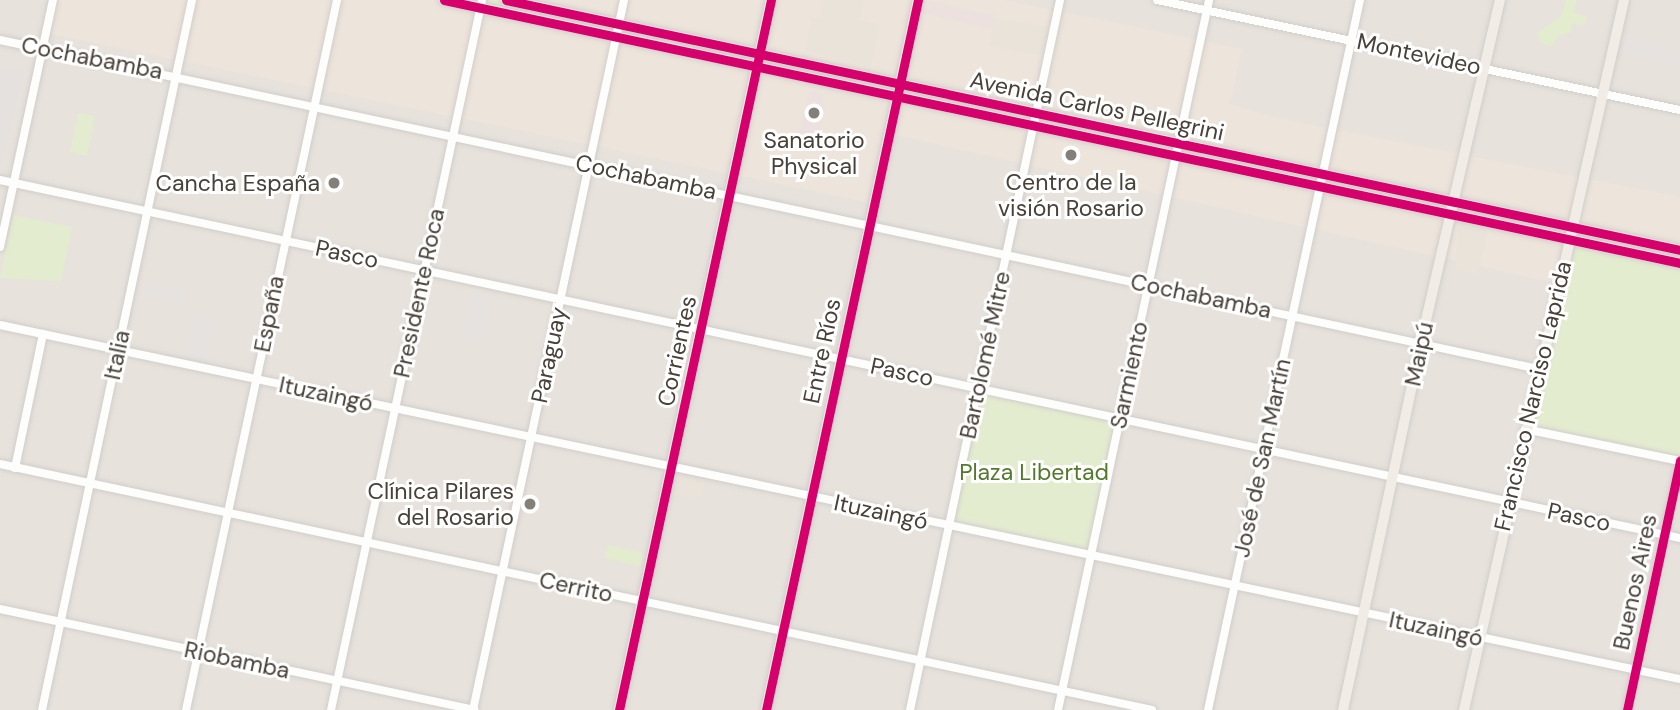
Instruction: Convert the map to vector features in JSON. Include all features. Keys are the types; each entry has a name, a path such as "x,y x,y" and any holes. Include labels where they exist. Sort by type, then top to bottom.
{"main road":[{"name":"Avenida Carlos Pellegrini","path":"444,0 481,4 617,37 1680,263"},
{"name":"Avenida Carlos Pellegrini","path":"506,0 1680,250"},
{"name":"Corrientes","path":"620,710 771,0"},
{"name":"Entre Ríos","path":"766,710 918,0"},
{"name":"Maipú","path":"1343,710 1421,342 1500,0"},
{"name":"Francisco Narciso Laprida","path":"1464,710 1538,369 1624,0"}],"street":[{"path":"0,247 53,0"},
{"name":"Italia","path":"42,710 192,0"},
{"name":"España","path":"187,710 284,240 337,0"},
{"name":"Paraguay","path":"474,710 624,0"},
{"name":"Bartolomé Mitre","path":"910,710 1060,0"},
{"name":"Montevideo","path":"1157,0 1680,110"},
{"name":"Sarmiento","path":"1058,710 1209,0"},
{"name":"José de San Martín","path":"1208,710 1360,0"},
{"name":"Presidente Roca","path":"331,710 481,4"},
{"name":"Cochabamba","path":"0,40 176,75 1538,369"},
{"name":"Pasco","path":"0,180 1680,538"},
{"name":"Ituzaingó","path":"0,325 948,527 1680,679"},
{"path":"15,468 43,334"},
{"path":"1525,429 1680,461"},
{"name":"Buenos Aires","path":"1627,710 1680,461"},
{"name":"Cerrito","path":"0,464 1152,710"},
{"name":"Riobamba","path":"0,609 474,710"}],"shaded area":[{"path":"0,0 1680,0 1680,710 0,710"},
{"path":"54,0 1005,0 1242,49 1230,104 1276,118 1680,197 1680,280 1568,240 1550,282 882,132 867,202 41,32"},
{"path":"825,0 864,0 859,20 880,25 871,66 805,51 812,17 820,18"},
{"path":"922,0 995,15 992,29 920,13"},
{"path":"994,18 1049,27 1043,56 990,46"},
{"path":"1624,38 1671,49 1670,57 1680,60 1680,66 1620,51"},
{"path":"0,67 25,72 0,170"},
{"name":"Sanatorio Physical","path":"810,91 824,94 822,105 826,106 819,136 798,132"},
{"path":"1459,224 1488,231 1478,275 1454,270"},
{"path":"145,282 186,290 183,301 142,293"},
{"path":"471,293 490,297 481,341 462,338"},
{"path":"194,315 214,320 206,360 185,356"},
{"path":"682,478 705,483 701,500 674,494"}],"green space":[{"path":"444,0 506,0 1680,250 1680,461 1525,429 1568,240"},
{"path":"1566,0 1576,0 1574,13 1587,16 1584,25 1573,23 1570,33 1559,35 1552,46 1541,43 1537,33 1561,16"},
{"path":"78,113 95,116 87,156 70,152"},
{"path":"13,215 72,227 61,281 0,278"},
{"name":"Plaza Libertad","path":"977,388 1119,419 1091,555 948,527"},
{"path":"608,545 643,553 640,566 605,558"}],"cycle path":[{"path":"444,0 1680,263"},
{"path":"506,0 1680,250"},
{"path":"619,710 771,0"},
{"path":"766,710 918,0"},
{"path":"1627,710 1680,461"}],"place":[{"name":"Sanatorio Physical","path":"814,113"},
{"name":"Centro de la visión Rosario","path":"1071,155"},
{"name":"Cancha España","path":"334,183"},
{"name":"Clínica Pilares del Rosario","path":"530,504"}]}
